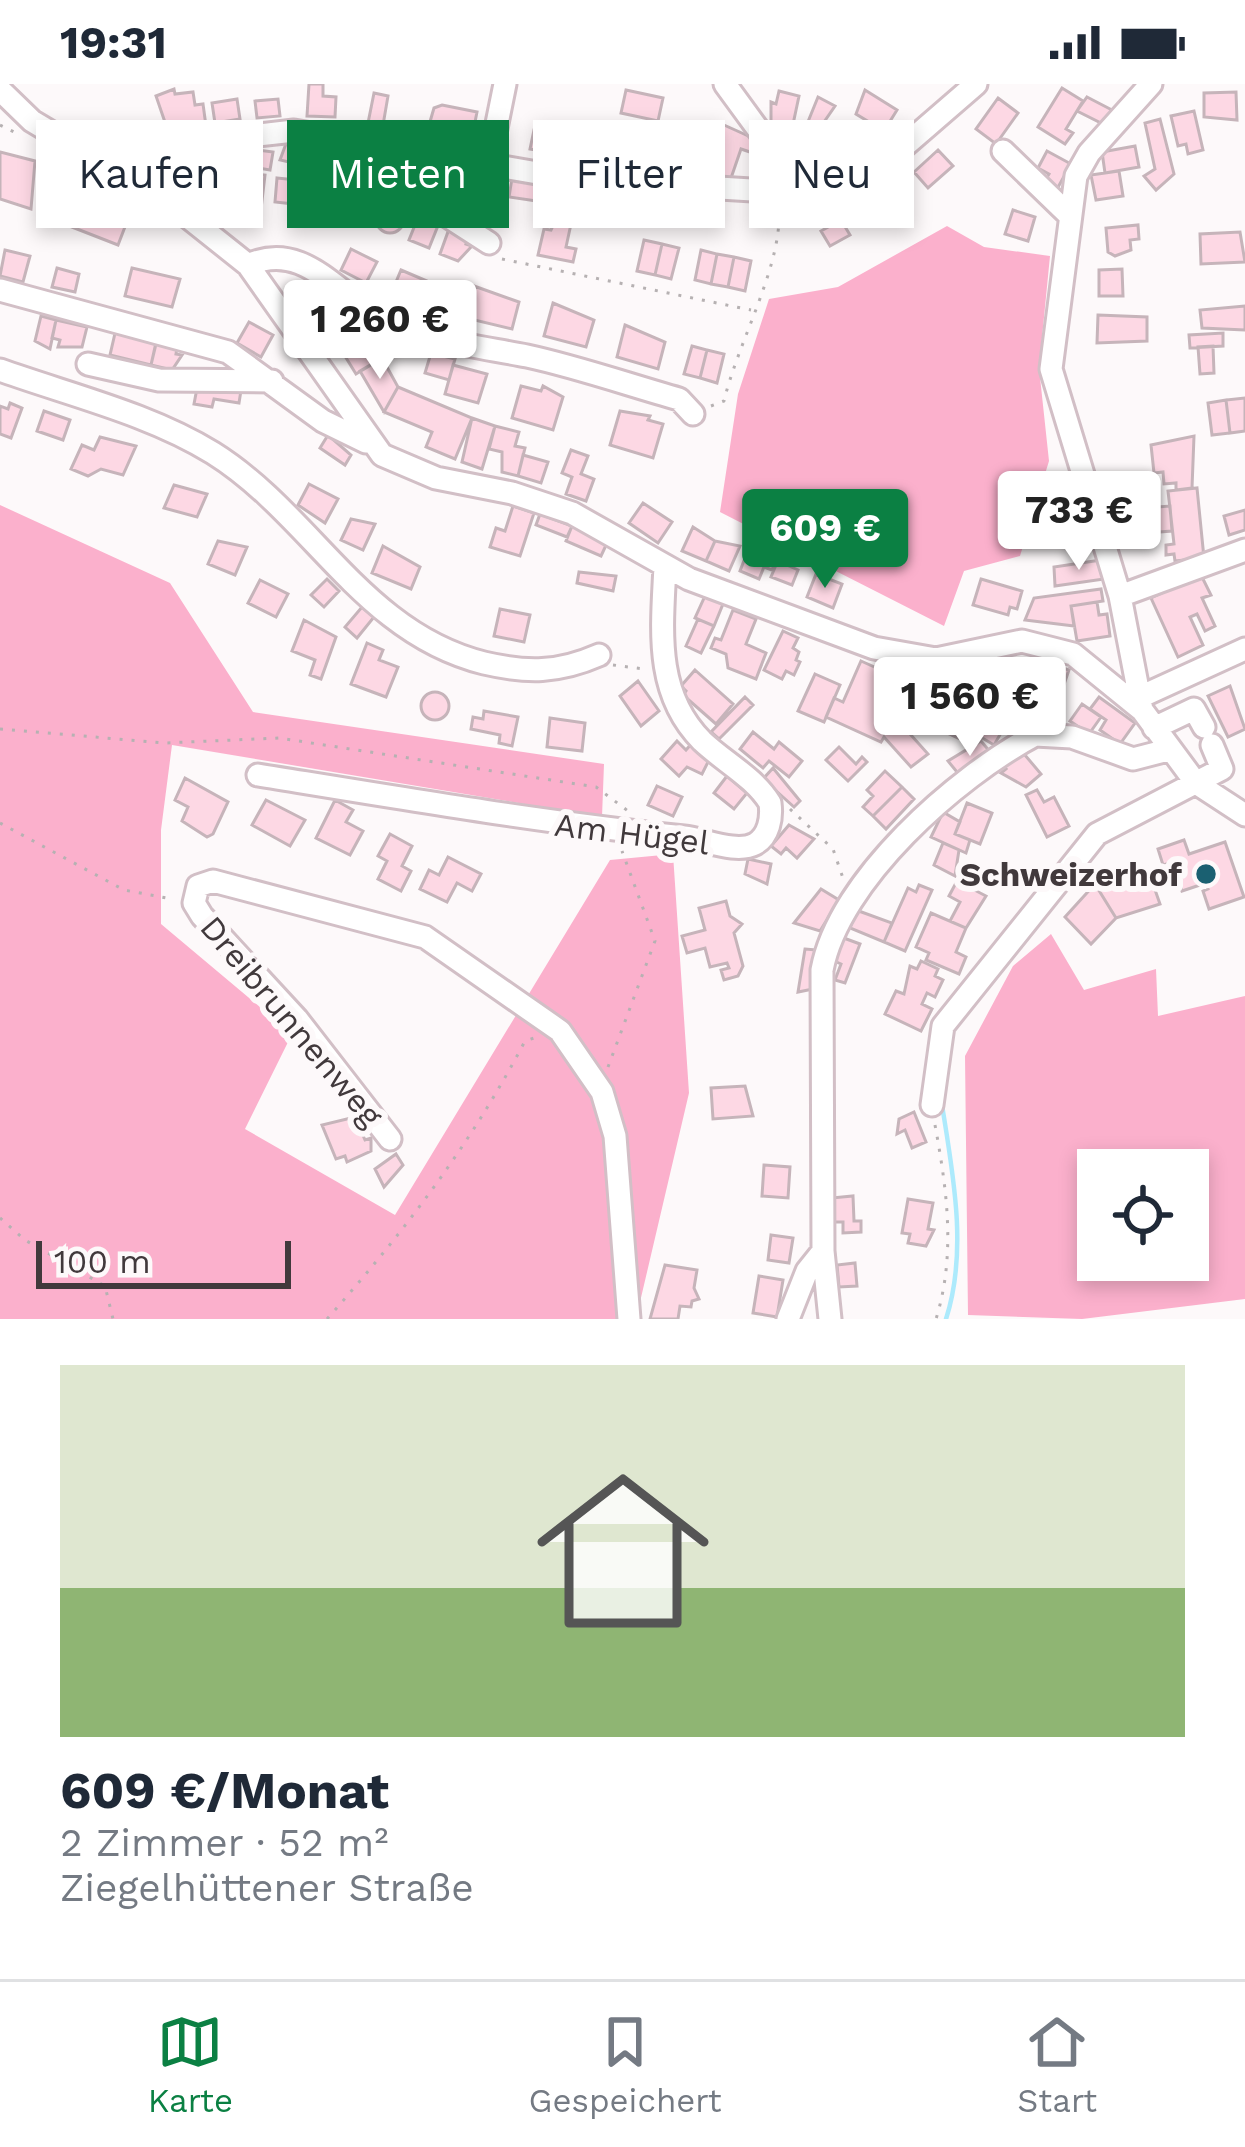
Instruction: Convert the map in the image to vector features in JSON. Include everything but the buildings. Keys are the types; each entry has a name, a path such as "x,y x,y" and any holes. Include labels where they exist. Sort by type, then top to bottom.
{"street":[{"path":"498,120 505,84"},
{"path":"724,84 751,120"},
{"path":"914,138 976,84"},
{"path":"1145,712 1120,596 1051,369 1067,213 1076,176 1089,153 1151,84"},
{"path":"0,90 36,123"},
{"path":"1003,151 1067,213"},
{"path":"509,167 572,179 749,192"},
{"path":"202,228 248,265 368,443 382,455 436,478 512,493 572,514 665,566 910,658 936,678 1029,712 1044,733 1133,759 1168,750"},
{"path":"466,228 489,243"},
{"path":"248,265 269,255 298,260 372,313 428,340 529,356 679,399 693,414"},
{"path":"0,290 211,345 272,381 323,422 368,443"},
{"path":"88,364 158,380 272,381"},
{"path":"0,370 177,434 211,452 281,510 373,605 452,655 518,671 607,661"},
{"path":"1120,596 1245,550"},
{"path":"665,566 664,671 676,710 770,803"},
{"path":"910,658 955,656 1022,641 1046,644 1088,663 1145,712 1196,783 1245,815"},
{"path":"1145,712 1245,650"},
{"path":"932,1105 943,1026 980,974 1097,834 1222,769 1194,709 1145,712"},
{"path":"830,1319 824,1251 822,970 828,941 850,900 920,823 1014,746 1044,733"},
{"name":"Am Hügel","path":"258,775 736,848 754,844 767,832 770,803"},
{"name":"Dreibrunnenweg","path":"390,1139 297,1019 194,903 198,886 213,881 425,937 560,1031 602,1092 615,1136 629,1319"},
{"path":"788,1319 807,1270 824,1251"}],"path":[{"path":"693,414 724,401 776,250 777,228"},
{"path":"489,243 504,262 752,310"},
{"path":"607,661 664,671"},
{"path":"0,729 165,742 279,738 517,772 596,787 629,812 644,835"},
{"path":"770,803 788,807 833,849 850,900"},
{"path":"0,823 124,890 194,903"},
{"path":"602,1092 612,1051 655,941 614,833"},
{"path":"327,1319 395,1242 481,1124 525,1041 560,1031"},
{"path":"932,1105 947,1190 948,1283 936,1319"},
{"path":"0,1218 25,1240 105,1286 113,1319"}],"shaded area":[{"path":"947,226 984,247 1050,256 1039,368 1049,461 1020,556 964,571 944,626 720,512 738,394 769,299 838,287"},
{"path":"0,505 170,583 253,712 604,764 602,817 172,745 161,830 161,924 292,1034 245,1129 395,1215 610,860 673,854 689,1093 636,1319 0,1319"},
{"path":"1051,934 1084,990 1156,969 1158,1016 1245,996 1245,1299 1082,1319 968,1315 965,1056 1013,966"}],"waterway":[{"path":"942,1105 957,1240 946,1319"}],"place":[{"name":"Schweizerhof","path":"1206,874"}]}
